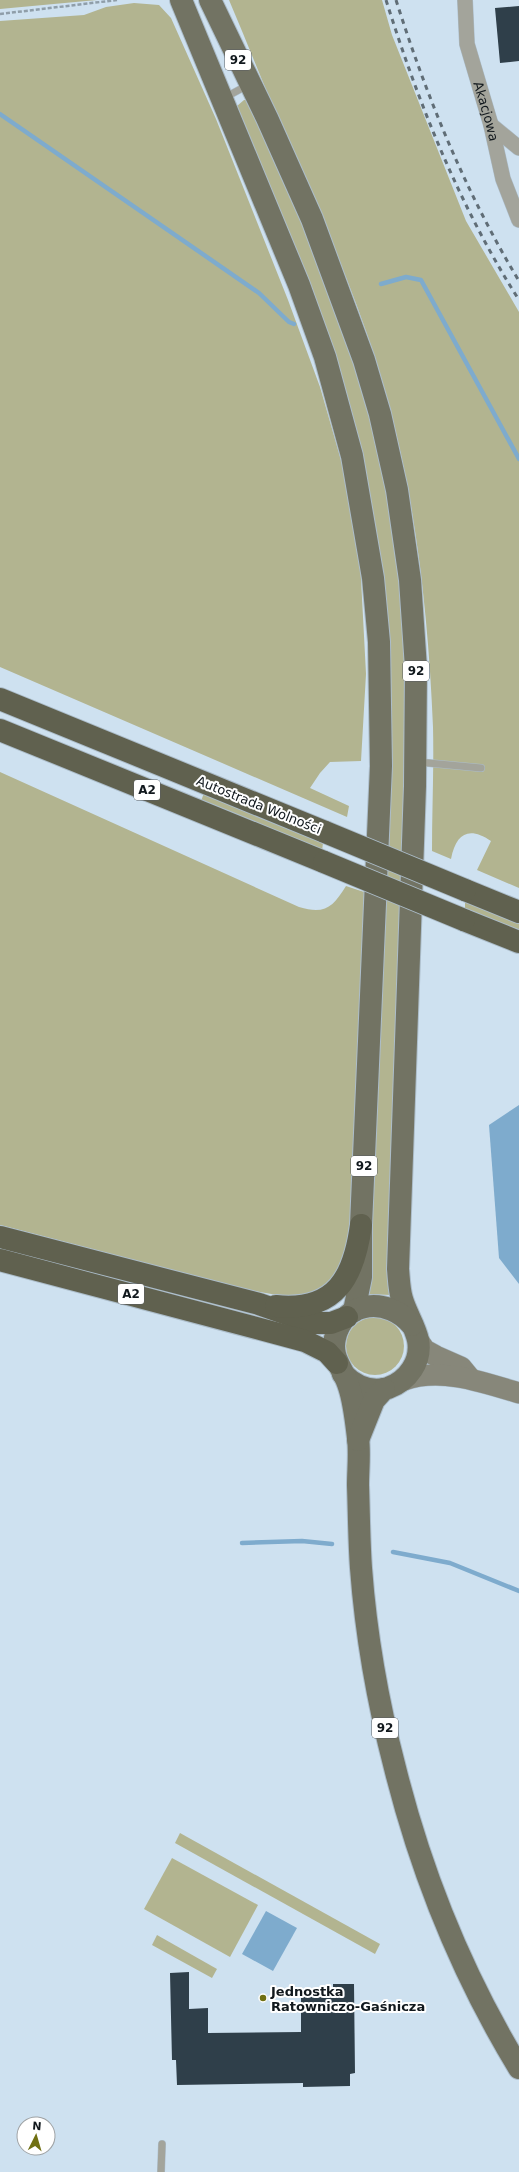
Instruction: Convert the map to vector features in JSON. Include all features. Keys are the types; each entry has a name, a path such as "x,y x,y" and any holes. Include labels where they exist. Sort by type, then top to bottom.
{"highway":[{"name":"A2","path":"0,685 25,696 61,723"},
{"name":"Autostrada Wolności","path":"0,698 519,912"},
{"name":"A2","path":"0,730 519,942"},
{"name":"A2","path":"259,1304 284,1307 304,1306 320,1301 330,1294 340,1286 357,1255 361,1225"},
{"name":"A2","path":"0,1237 259,1304 313,1323 331,1323 351,1314"},
{"name":"A2","path":"0,1260 305,1341 327,1352 340,1369"}],"main road":[{"name":"92","path":"181,0 221,100 299,285 325,357 352,456 374,578 379,642 381,766 361,1225 360,1290 351,1314 339,1326 335,1338 334,1351 350,1391 358,1440 360,1534 365,1604 378,1698 394,1768 403,1800 439,1904 494,2026 519,2068"},
{"name":"92","path":"210,0 312,219 364,360 380,414 397,490 410,580 416,668 415,762 406,1094 398,1269 400,1292 415,1333 418,1355 413,1368 404,1380 384,1389 374,1400 358,1440"},
{"path":"351,1314 367,1306 380,1305 393,1309 405,1316 415,1333"},
{"name":"92","path":"340,1369 354,1383 366,1388 384,1389"}],"street":[{"name":"Akacjowa","path":"465,0 467,44 491,125 503,180 519,220"},
{"path":"491,125 519,148"},
{"path":"415,1333 425,1350 461,1367 470,1378"},
{"path":"404,1380 417,1375 470,1378 519,1393"}],"lane":[{"path":"221,100 250,84"},
{"path":"415,762 481,768"},
{"path":"161,2172 162,2144"}],"path":[{"path":"0,14 117,0"}],"green space":[{"path":"0,0 97,0 0,9"},
{"path":"229,0 382,0 392,35 466,221 519,312 519,888 477,870 491,841 483,836 470,833 460,838 453,850 451,859 432,851 433,727 431,681 416,540 409,494 399,448 388,402 366,331 336,252"},
{"path":"134,3 159,5 171,18 216,119 288,300 320,387 345,474 360,560 366,674 361,761 330,762 320,773 310,788 349,806 347,817 0,667 0,21 84,15 106,7"},
{"path":"244,100 249,100 334,296 382,448 409,654 391,1295 365,1294 377,550 236,109 237,106"},
{"path":"0,772 299,907 315,910 327,907 337,899 346,886 364,892 361,1051 350,1220 342,1264 329,1283 319,1290 297,1297 248,1290 0,1225"},
{"path":"204,793 323,843 322,851 201,801"},
{"path":"465,901 519,922 519,931 465,908"},
{"path":"375,1317 386,1319 399,1330 402,1335 404,1346 402,1357 391,1370 386,1373 375,1375 364,1373 351,1362 348,1357 346,1346 348,1335 359,1322 364,1319"},
{"path":"180,1833 380,1944 375,1954 175,1843"},
{"path":"172,1858 258,1905 230,1957 144,1909"},
{"path":"157,1935 217,1969 212,1978 152,1945"}],"water":[{"path":"519,1105 519,1284 499,1258 489,1125"},
{"path":"266,1911 297,1928 273,1971 242,1954"}],"building":[{"path":"519,6 519,61 500,63 495,8"},
{"path":"189,1972 189,2009 208,2008 208,2033 301,2032 301,1990 333,1990 333,1984 354,1984 355,2073 350,2074 350,2086 303,2087 303,2083 177,2085 176,2060 172,2060 170,1973"}],"waterway":[{"path":"0,114 259,293 289,322 294,324"},
{"path":"381,284 406,277 421,280 519,459"},
{"path":"242,1543 302,1541 332,1544"},
{"path":"393,1552 450,1563 519,1591"}],"railway":[{"path":"386,0 412,78 443,154 478,229 519,300"},
{"path":"396,0 421,73 449,144 482,214 519,281"}],"place":[{"name":"Jednostka Ratowniczo-Gaśnicza","path":"263,1998"}]}
